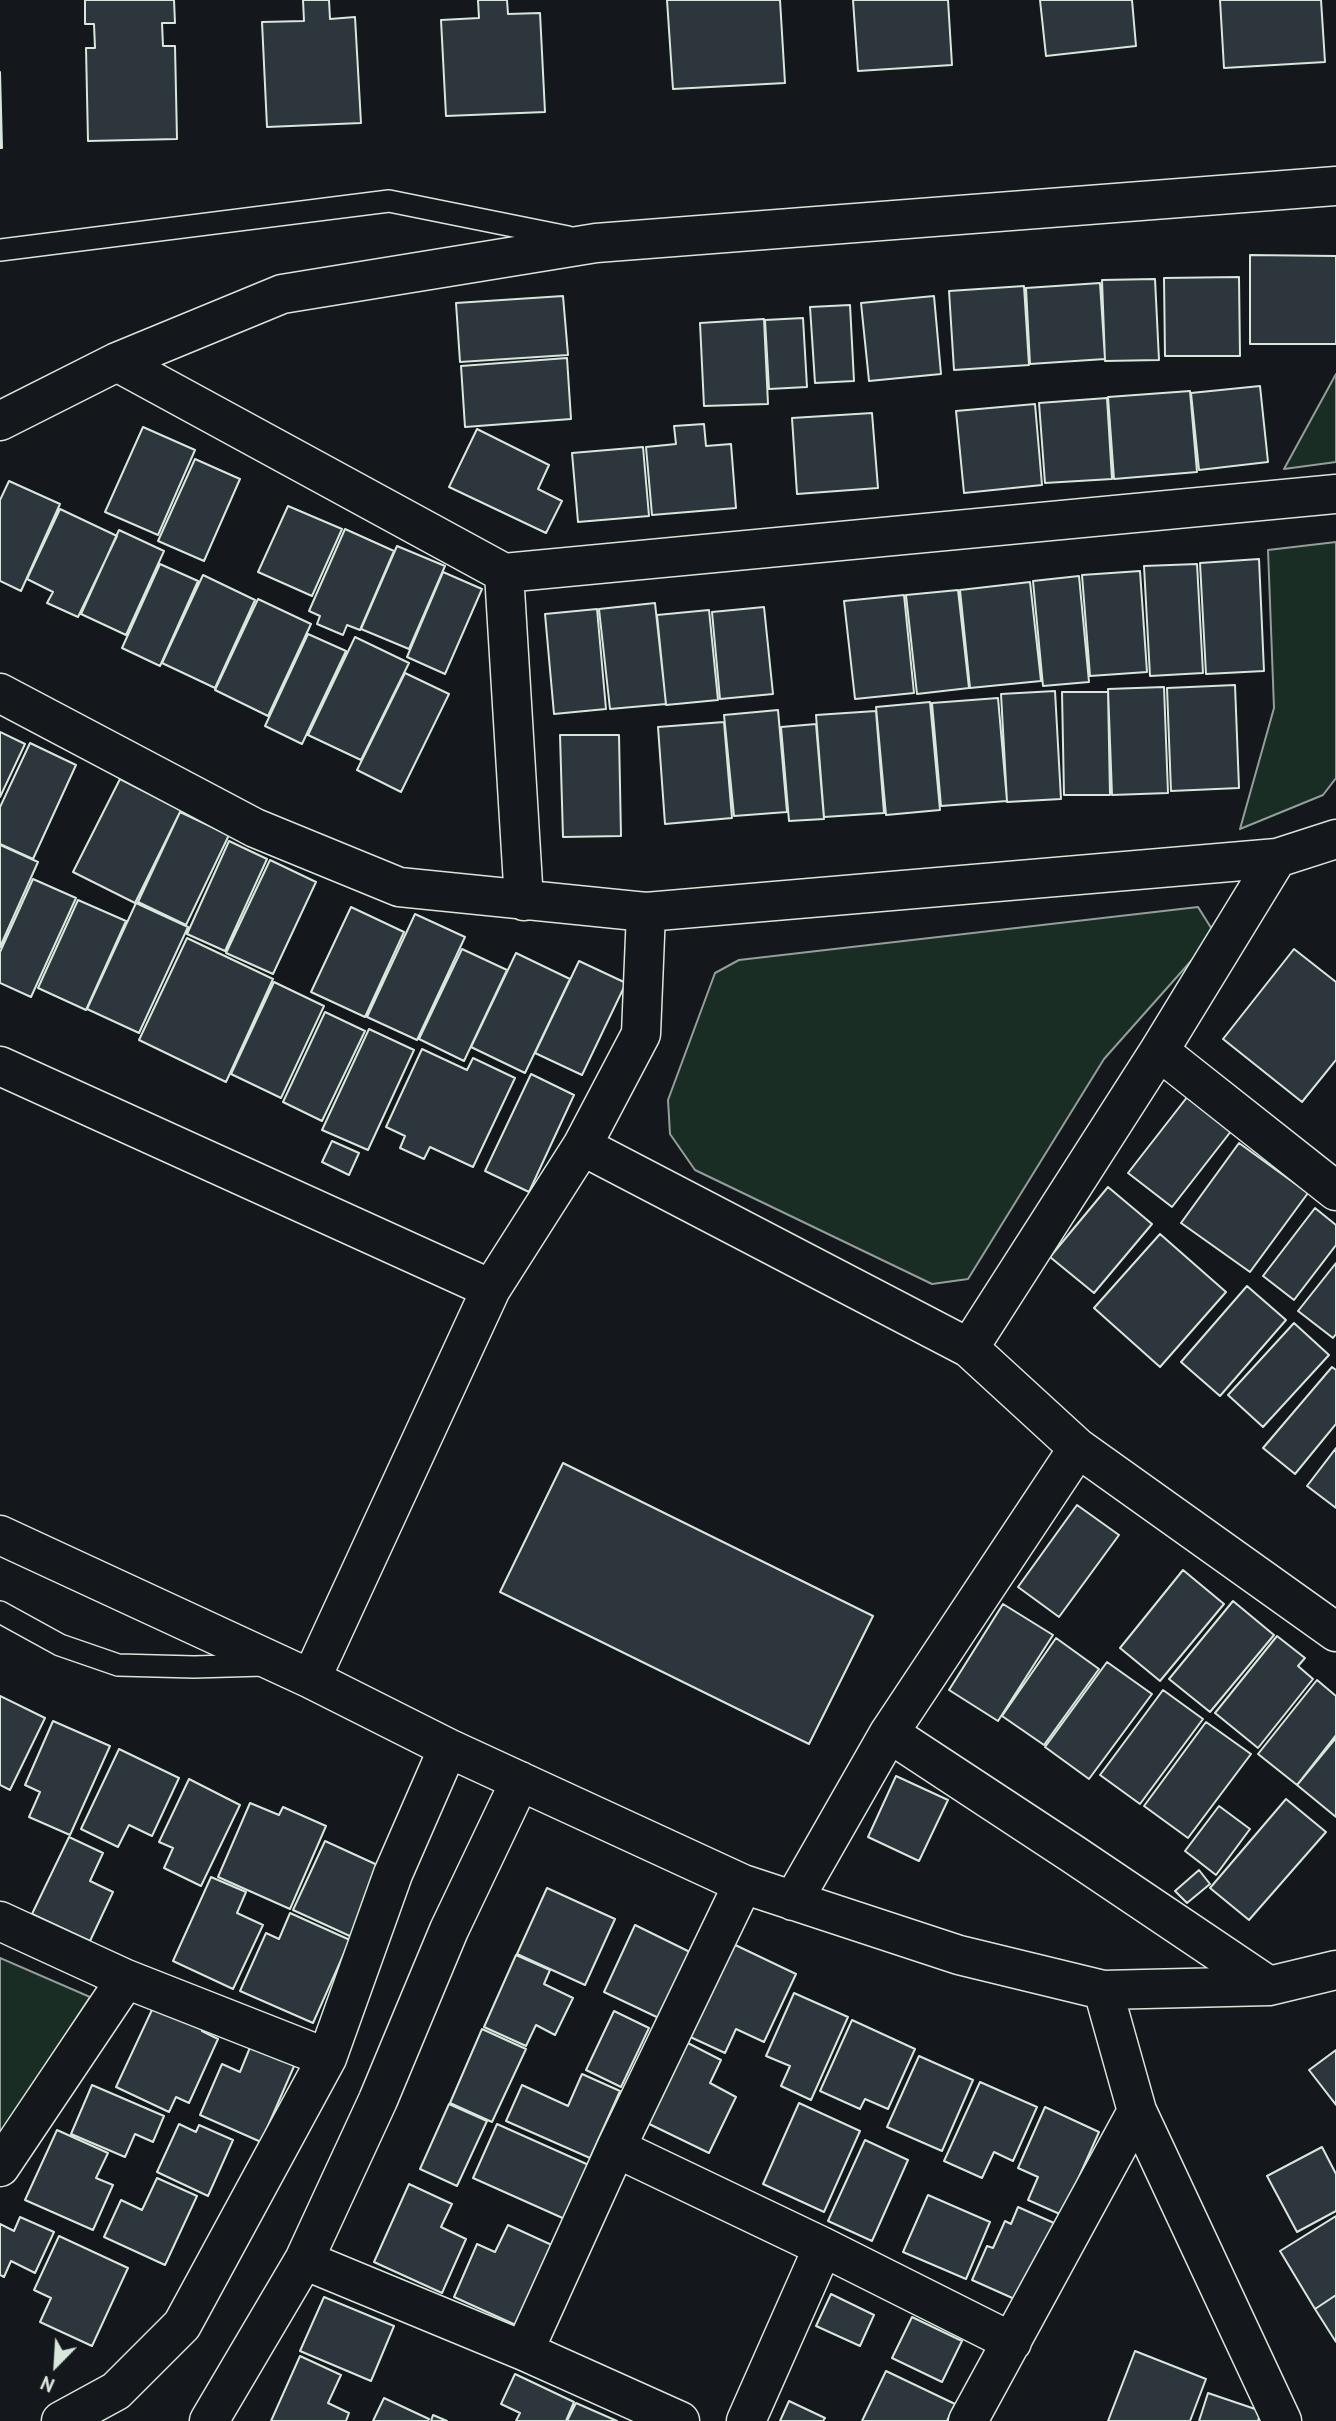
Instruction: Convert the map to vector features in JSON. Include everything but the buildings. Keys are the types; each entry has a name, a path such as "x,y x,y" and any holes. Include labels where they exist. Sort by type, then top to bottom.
{"street":[{"path":"0,421 117,362 282,295 596,243 1336,186"},
{"path":"117,362 504,573 1336,494"},
{"path":"504,573 524,901"},
{"path":"0,693 255,828 398,887 524,901 646,912 1277,858 1336,838"},
{"path":"969,1348 1159,1051 1277,858"},
{"path":"296,1671 491,1289 582,1146 641,1034 646,912"},
{"path":"1159,1051 1336,1191"},
{"path":"0,1066 491,1289"},
{"path":"582,1146 969,1348 1078,1448 1336,1632"},
{"path":"793,1901 889,1733 1078,1448"},
{"path":"0,1535 296,1671 447,1748 743,1884 793,1901 960,1955 1103,1990 1269,1986 1336,1970"},
{"path":"889,1733 1269,1986"},
{"path":"61,2421 116,2391 181,2325 327,2058 393,1874 447,1748"},
{"path":"209,2421 304,2260 378,2100 449,1930 520,1781"},
{"path":"524,2351 616,2148 743,1884"},
{"path":"0,1921 126,1979 327,2058"},
{"path":"3,2158 126,1979"},
{"path":"1103,1990 1137,2111 1282,2421"},
{"path":"968,2421 1137,2111"},
{"path":"616,2148 823,2247 1012,2342"},
{"path":"746,2421 823,2247"},
{"path":"304,2260 524,2351 680,2421"}],"lane":[{"path":"0,250 389,201 596,243"},
{"path":"0,1612 60,1645 118,1665 296,1671"}],"green space":[{"path":"1336,374 1336,462 1284,469"},
{"path":"1336,542 1336,778 1323,795 1240,829 1274,708 1268,550"},
{"path":"1198,907 1215,934 1104,1059 968,1279 932,1284 695,1170 670,1134 668,1100 715,973 739,960"},
{"path":"0,1958 90,1997 1,2135 0,2135"}]}
